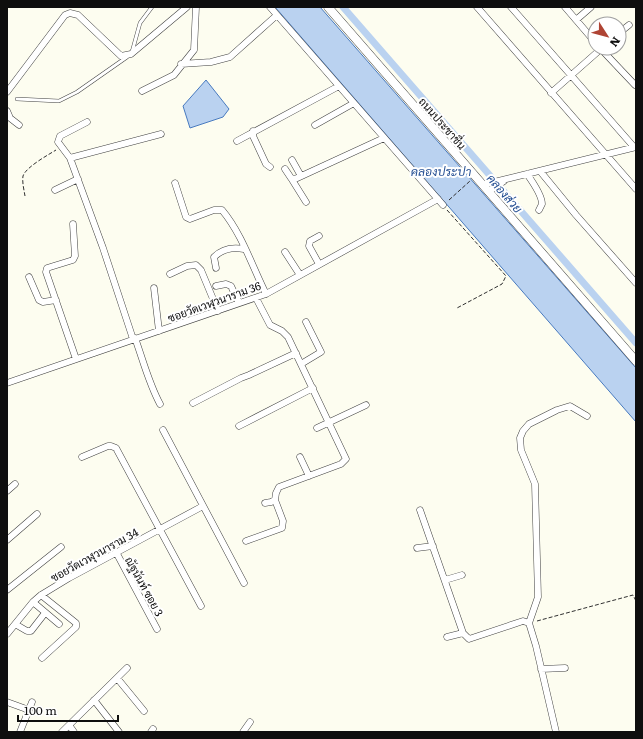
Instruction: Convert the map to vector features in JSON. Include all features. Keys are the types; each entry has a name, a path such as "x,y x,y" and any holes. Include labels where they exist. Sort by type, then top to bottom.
{"street":[{"path":"7,92 65,15 70,13 78,15 121,56 131,54 187,7"},
{"path":"142,90 174,75 194,50 196,7"},
{"path":"270,7 444,205"},
{"name":"ถนนประชาชื่น","path":"328,7 636,361"},
{"path":"477,7 636,189"},
{"path":"482,185 635,147 511,7"},
{"path":"565,7 587,33"},
{"path":"576,20 592,7"},
{"path":"182,64 211,62 230,57 277,15"},
{"path":"551,93 592,56"},
{"path":"608,56 634,85"},
{"path":"237,141 253,131 339,86"},
{"path":"315,125 354,103"},
{"path":"7,111 10,118 19,125"},
{"path":"87,122 60,136 58,142 70,158 134,338 147,370 152,391 160,404"},
{"path":"253,131 253,136 266,164 270,167"},
{"path":"70,158 161,134"},
{"path":"291,178 301,176 384,138"},
{"path":"292,160 301,176"},
{"path":"286,169 306,202"},
{"path":"540,171 576,215 636,283"},
{"path":"528,174 539,194 542,204 539,210"},
{"path":"55,190 78,179"},
{"path":"488,192 507,179"},
{"path":"176,183 186,217 190,219 214,210 222,210 237,232 266,294"},
{"name":"ซอยวัดเวฬุวนาราม 36","path":"7,383 134,338 159,331 266,294 438,199"},
{"path":"73,224 75,256 73,260 47,268 46,272 76,359"},
{"path":"319,236 310,241 309,246 319,264"},
{"path":"216,268 214,257 219,253 233,247 244,249"},
{"path":"286,252 300,274"},
{"path":"170,274 187,266 196,265 201,270 218,311"},
{"path":"29,277 39,300 43,302 56,300"},
{"path":"216,286 226,284 232,286 239,303"},
{"path":"154,288 159,331"},
{"path":"246,541 280,530 282,528 283,521 275,500 279,487 341,464 346,459 330,422 288,337 282,330 270,325 256,298"},
{"path":"302,364 322,352 306,322"},
{"path":"193,403 241,378 296,353"},
{"path":"239,426 313,388"},
{"path":"317,428 366,405"},
{"path":"556,732 529,623 538,597 535,484 521,450 520,438 523,431 529,424 557,410 570,406 587,416"},
{"path":"163,430 244,583"},
{"path":"82,456 108,446 116,448 201,606"},
{"path":"300,457 309,476"},
{"path":"7,491 15,484"},
{"path":"265,502 275,500"},
{"name":"ซอยวัดเวฬุวนาราม 34","path":"7,634 32,602 40,595 116,552 203,506"},
{"path":"420,510 433,546 454,577 463,634 469,639 523,621 529,623"},
{"path":"7,540 37,514"},
{"path":"417,548 433,546"},
{"path":"7,590 61,547"},
{"name":"ณัฐนันท์ ซอย 3","path":"116,552 158,629"},
{"path":"40,595 76,623 76,627 42,658"},
{"path":"32,602 59,624"},
{"path":"15,624 27,631 31,631 46,613"},
{"path":"446,637 463,634"},
{"path":"62,732 127,668"},
{"path":"541,669 565,668"},
{"path":"117,678 144,711"},
{"path":"94,700 119,732"},
{"path":"7,702 29,710"},
{"path":"20,732 32,702"},
{"path":"243,732 250,722"},
{"path":"69,725 74,732"}],"lane":[{"path":"17,99 59,101 77,92 131,54 140,23 152,7"}],"path":[{"path":"25,196 23,178 25,172 43,158 62,147"},
{"path":"457,308 502,284 506,276 444,205 474,178"},
{"path":"529,623 633,595 636,601"}],"water":[{"name":"คลองประปา","path":"275,7 320,7 636,368 636,422"},
{"path":"206,80 229,109 223,117 190,128 183,106"}],"waterway":[{"name":"คลองส่วย","path":"343,7 636,343"}]}
